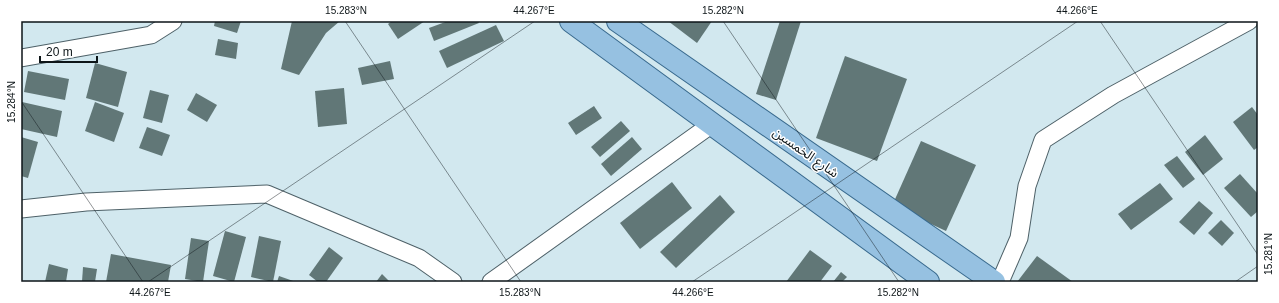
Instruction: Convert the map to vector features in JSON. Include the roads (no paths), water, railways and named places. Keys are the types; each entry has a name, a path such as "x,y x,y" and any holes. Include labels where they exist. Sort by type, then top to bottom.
{"main road":[{"path":"572,21 928,282"},
{"name":"شارع الخمسين","path":"618,21 994,282"}],"street":[{"path":"21,58 151,35 173,21"},
{"path":"1000,282 1019,238 1027,186 1043,140 1113,96 1249,21"},
{"path":"491,282 712,124"},
{"path":"21,209 86,202 267,194 419,258 453,282"}]}
